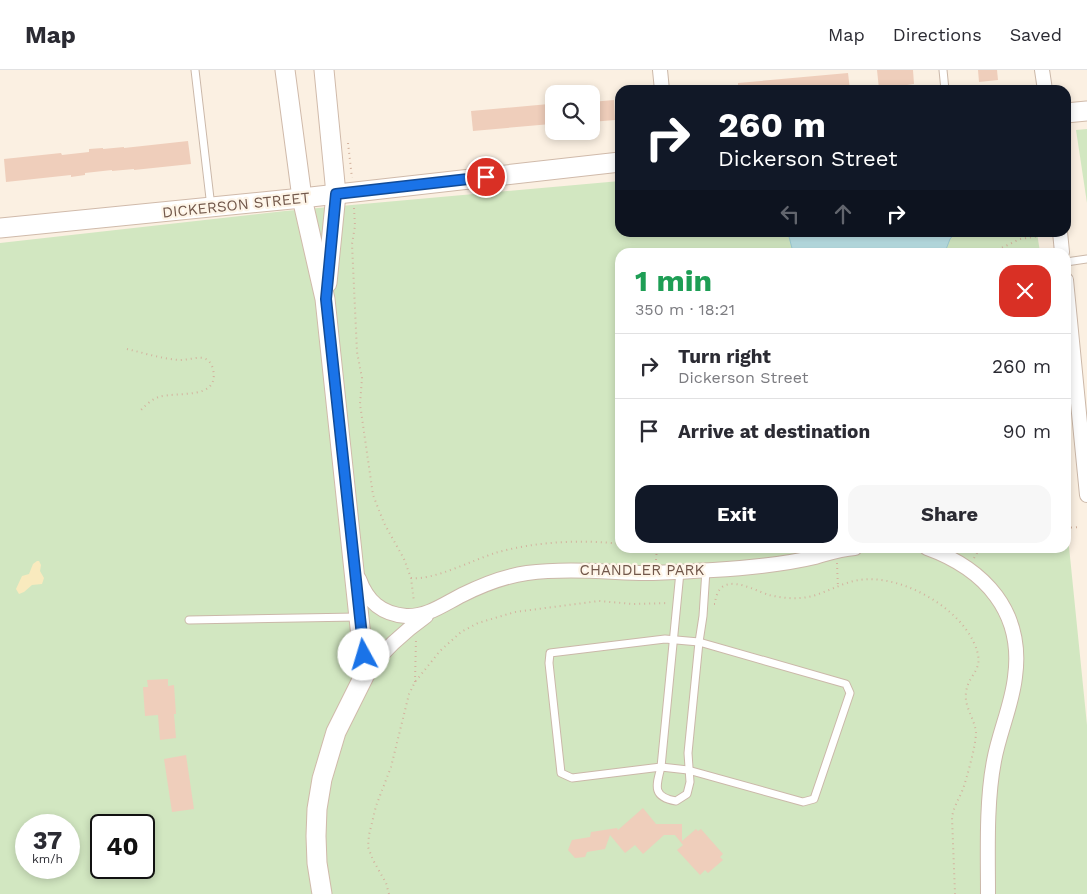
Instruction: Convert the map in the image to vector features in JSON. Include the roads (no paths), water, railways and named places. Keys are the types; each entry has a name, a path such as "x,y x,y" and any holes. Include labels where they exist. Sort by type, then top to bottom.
{"street":[{"path":"285,70 302,198 326,299 366,674 336,732 322,779 317,809 316,836 322,894"},
{"path":"324,70 344,193 326,299"},
{"path":"660,70 662,85"},
{"path":"1042,70 1044,85"},
{"path":"1071,113 1087,111"},
{"name":"DICKERSON STREET","path":"0,228 211,208 615,163"},
{"path":"1071,331 1087,495"},
{"name":"CHANDLER PARK","path":"366,674 387,648 415,619 478,588 506,578 526,573 565,570 680,572 706,570 781,562 815,557 826,553"},
{"path":"938,553 956,561 988,584 1009,619 1014,637 1015,677 999,736 990,786 988,894"},
{"name":"CHANDLER PARK","path":"354,566 364,593 373,602 395,614 415,619"}],"lane":[{"path":"195,70 211,208"},
{"path":"943,70 944,85"},
{"path":"1071,261 1087,259"},
{"path":"680,572 661,767 656,785 657,792 668,800 676,801 687,794 690,782 688,753 703,616 706,570"},
{"path":"189,620 360,617"},
{"path":"674,639 699,642 846,684 850,693 814,799 803,802 688,770 661,767 572,778 561,773 549,663 550,653 674,639"}],"water":[{"path":"789,237 952,237 947,248 792,248"}]}
